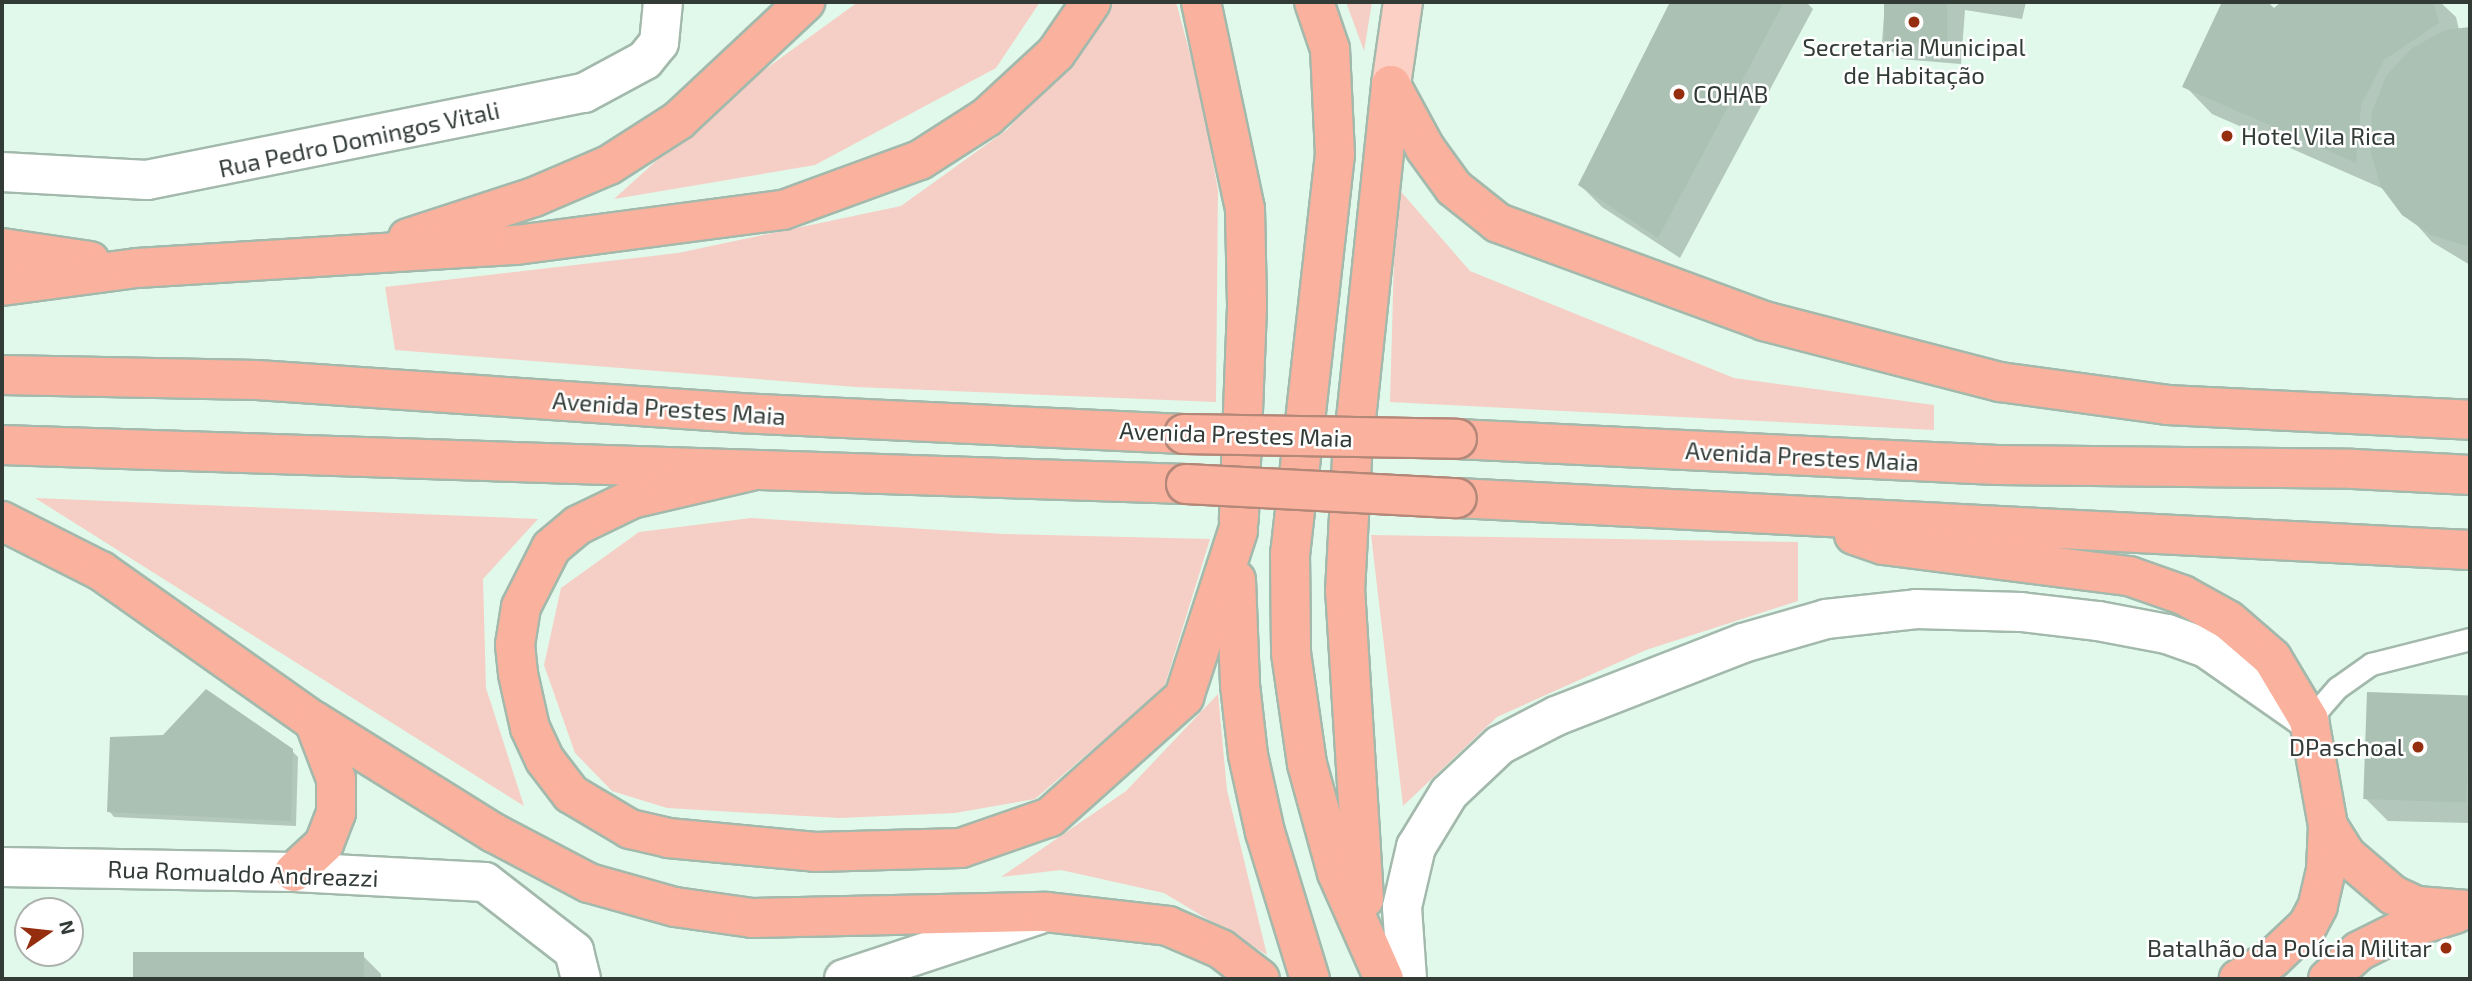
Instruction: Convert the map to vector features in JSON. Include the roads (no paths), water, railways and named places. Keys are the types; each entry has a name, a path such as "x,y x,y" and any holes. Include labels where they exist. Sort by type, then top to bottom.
{"highway":[{"path":"352,256 534,197 610,164 679,120 805,2"},
{"path":"2,286 137,268 516,245 783,210 920,160 987,117 1056,53 1091,2"},
{"path":"1201,2 1245,209 1247,307 1235,606 1248,755 1269,845 1310,979"},
{"path":"1314,2 1330,49 1335,154 1290,553 1291,653 1307,764 1337,873 1377,965"},
{"path":"1377,965 1353,780 1354,700 1345,592 1352,457 1391,85"},
{"path":"1391,85 1425,148 1454,188 1498,223 1764,321 2000,382 2141,402 2470,420"},
{"path":"2,248 137,268"},
{"name":"Avenida Prestes Maia","path":"2,375 257,380 738,413 1184,434 1457,439 1997,465 2353,469 2470,475"},
{"path":"2,444 1186,484 2470,550"},
{"path":"751,471 632,499 578,525 551,548 521,607 515,645 518,674 530,728 545,760 571,794 630,829 668,838 815,852 961,848 1050,817 1184,697 1238,531"},
{"path":"1822,515 1852,534 1883,545 2066,565 2129,576 2183,595 2228,620 2272,658 2309,719 2328,826 2326,870 2318,906 2308,925 2272,959 2239,979"},
{"path":"2,521 101,571 314,720 494,833 589,883 676,907 752,918 1046,912 1168,926 1221,949 1259,979"},
{"path":"293,872 324,844 336,813 335,779 314,720"},
{"path":"2328,826 2346,855 2393,895 2417,906 2469,910"},
{"path":"2328,979 2359,951 2388,937 2469,910"}],"main road":[{"path":"1391,85 1403,2"}],"street":[{"name":"Rua Pedro Domingos Vitali","path":"2,172 147,180 584,93 645,60 659,43 663,2"},
{"path":"1407,979 1402,907 1416,847 1449,793 1500,745 1556,716 1743,643 1826,619 1916,609 2021,612 2098,621 2167,634 2206,648 2309,719"},
{"name":"Rua Romualdo Andreazzi","path":"2,867 293,872 485,882 574,951 581,979"},
{"path":"844,979 1046,912"}],"lane":[{"path":"2309,719 2337,688 2371,664 2470,639"}],"place":[{"name":"Secretaria Municipal de Habitação","path":"1914,22"},
{"name":"COHAB","path":"1679,94"},
{"name":"Hotel Vila Rica","path":"2227,136"},
{"name":"DPaschoal","path":"2418,747"},
{"name":"Batalhão da Polícia Militar","path":"2446,948"}]}
